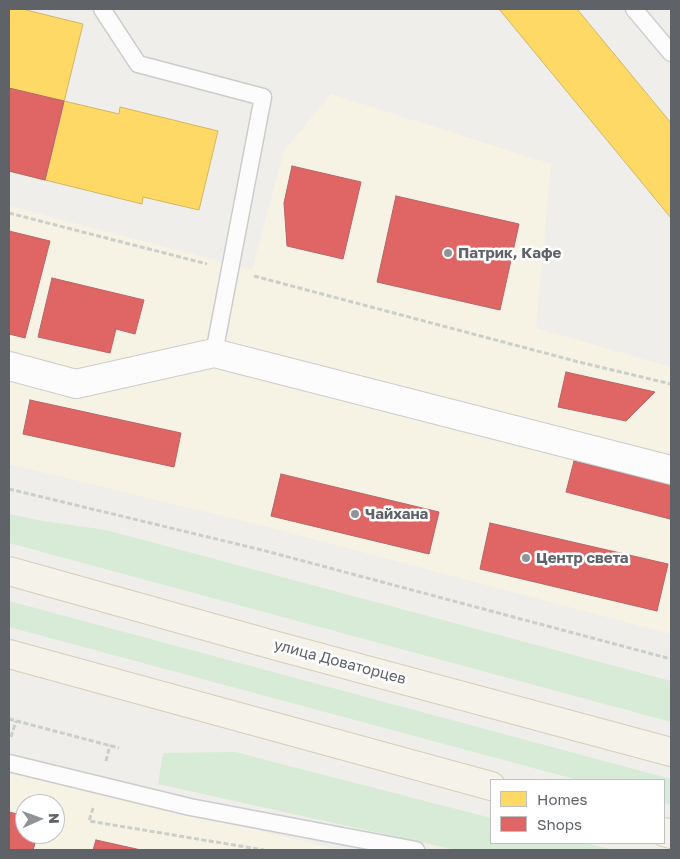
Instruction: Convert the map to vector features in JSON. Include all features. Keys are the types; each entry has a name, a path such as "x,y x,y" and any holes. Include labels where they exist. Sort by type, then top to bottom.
{"main road":[{"name":"улица Доваторцев","path":"9,571 277,646 671,752"},
{"path":"9,654 490,786"}],"street":[{"path":"9,366 76,384 214,353 671,470"}],"lane":[{"path":"102,9 138,64 263,97 214,353"},
{"path":"634,9 671,53"},
{"path":"9,763 190,807 416,850"}],"path":[{"path":"9,213 207,264"},
{"path":"245,274 575,361 671,384"},
{"path":"9,489 262,550 671,659"},
{"path":"9,719 120,748"},
{"path":"11,738 16,721"},
{"path":"99,785 89,822 264,850"}],"shaded area":[{"path":"331,94 551,164 536,328 671,367 671,634 268,527 9,464 9,206 252,270 284,151"},
{"path":"9,770 147,805 342,850 9,850"}],"green space":[{"path":"9,514 106,530 671,681 671,722 9,543"},
{"path":"9,601 671,779 671,805 665,803 665,779 574,779 9,627"},
{"path":"235,752 490,818 490,844 589,844 614,850 456,850 158,784 163,753"}],"building: Homes":[{"path":"9,9 22,9 83,24 45,180 9,171"},
{"path":"499,9 577,9 671,123 671,218"},
{"path":"64,101 119,114 120,107 218,131 199,210 143,197 142,204 45,180"}],"building: Shops":[{"path":"9,88 64,101 45,180 9,171"},
{"path":"292,166 361,182 343,259 287,246 284,203"},
{"name":"Патрик, Кафе","path":"396,196 519,224 500,310 377,282"},
{"path":"9,231 50,241 25,338 9,334"},
{"path":"52,278 144,300 135,334 116,329 110,353 38,337"},
{"path":"566,372 655,392 626,421 558,407"},
{"path":"30,400 181,433 174,467 23,434"},
{"path":"574,461 671,485 670,519 566,492"},
{"name":"Чайхана","path":"281,474 439,512 429,554 271,516"},
{"path":"490,523 668,564 657,611 480,569"},
{"path":"9,812 15,814 15,844 35,844 33,850 9,850"},
{"path":"96,840 141,850 93,850"}],"place":[{"name":"Патрик, Кафе","path":"448,253"},
{"name":"Чайхана","path":"355,514"},
{"name":"Центр света","path":"526,558"}]}
